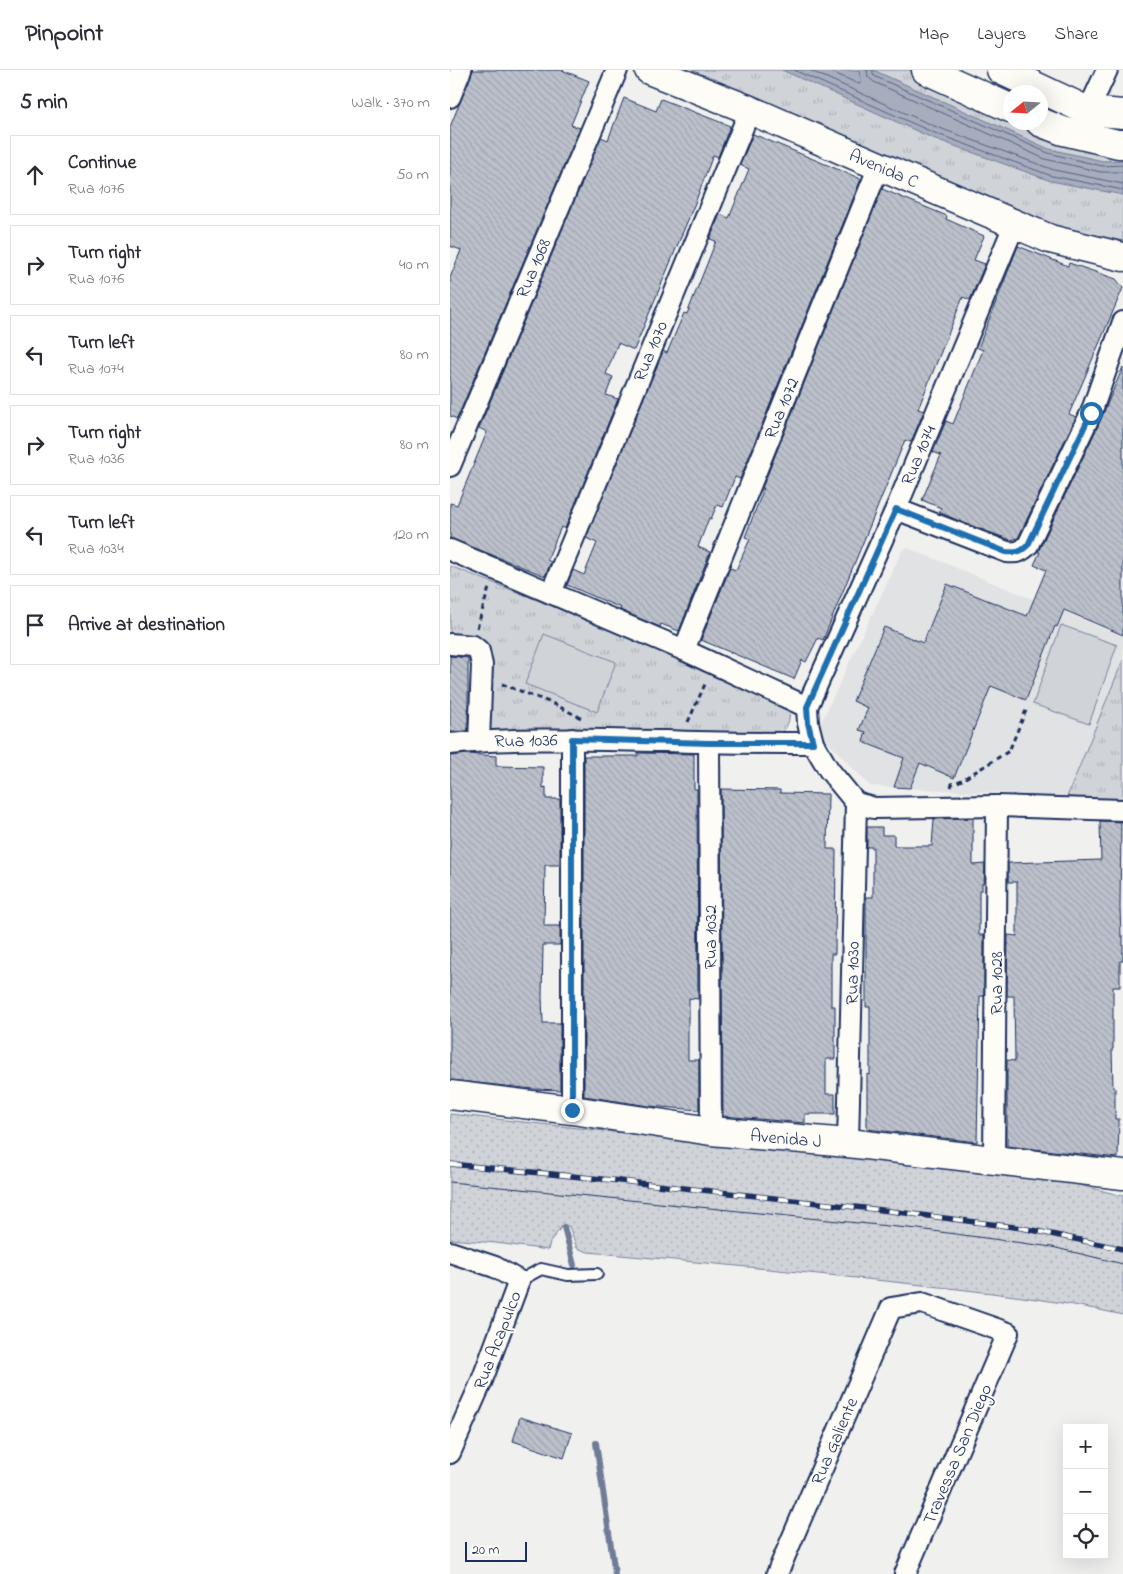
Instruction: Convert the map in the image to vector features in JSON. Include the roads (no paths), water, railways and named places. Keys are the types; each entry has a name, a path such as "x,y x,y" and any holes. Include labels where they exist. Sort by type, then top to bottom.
{"street":[{"path":"450,97 461,70"},
{"name":"Rua 1068","path":"450,466 617,70"},
{"name":"Avenida C","path":"649,70 750,110 1050,239 1123,257"},
{"path":"926,70 1003,105"},
{"path":"1001,70 1118,144 1123,144"},
{"path":"1086,123 1107,70"},
{"name":"Rua 1070","path":"551,593 750,110"},
{"path":"1048,125 1063,131 1123,114"},
{"name":"Rua 1072","path":"684,650 879,166"},
{"name":"Rua 1074","path":"807,707 896,509 1015,223"},
{"path":"896,509 1006,552 1016,553 1023,551 1028,545 1091,413 1123,322"},
{"path":"450,550 684,650 807,707 808,723 813,743 829,770 856,803 874,808 997,806 1123,810"},
{"path":"450,644 474,646 479,651 482,665 479,741"},
{"path":"572,739 572,1110"},
{"name":"Rua 1036","path":"450,744 479,741 572,739 709,743 813,743"},
{"name":"Rua 1032","path":"709,743 711,1131"},
{"name":"Rua 1030","path":"848,1143 856,803"},
{"name":"Rua 1028","path":"994,1160 997,806"},
{"name":"Avenida J","path":"450,1095 572,1110 711,1131 848,1143 1123,1175"},
{"path":"450,1252 495,1267 520,1281"},
{"name":"Rua Acapulco","path":"450,1453 481,1383 520,1281"},
{"name":"Travessa San Diego","path":"891,1308 922,1303 1008,1333 905,1574"},
{"name":"Rua Galiente","path":"777,1574 891,1308"}],"lane":[{"path":"520,1281 541,1269 568,1274 597,1274"}],"water":[{"path":"782,70 873,70 1003,130 1049,149 1103,161 1123,160 1123,195 1051,181 930,137"}],"waterway":[{"path":"564,1227 574,1265"},
{"path":"596,1443 615,1574"}],"tram line":[{"path":"450,1182 918,1229 1052,1247 1123,1264"}],"railway":[{"path":"450,1164 882,1210 1022,1228 1123,1249"}]}
